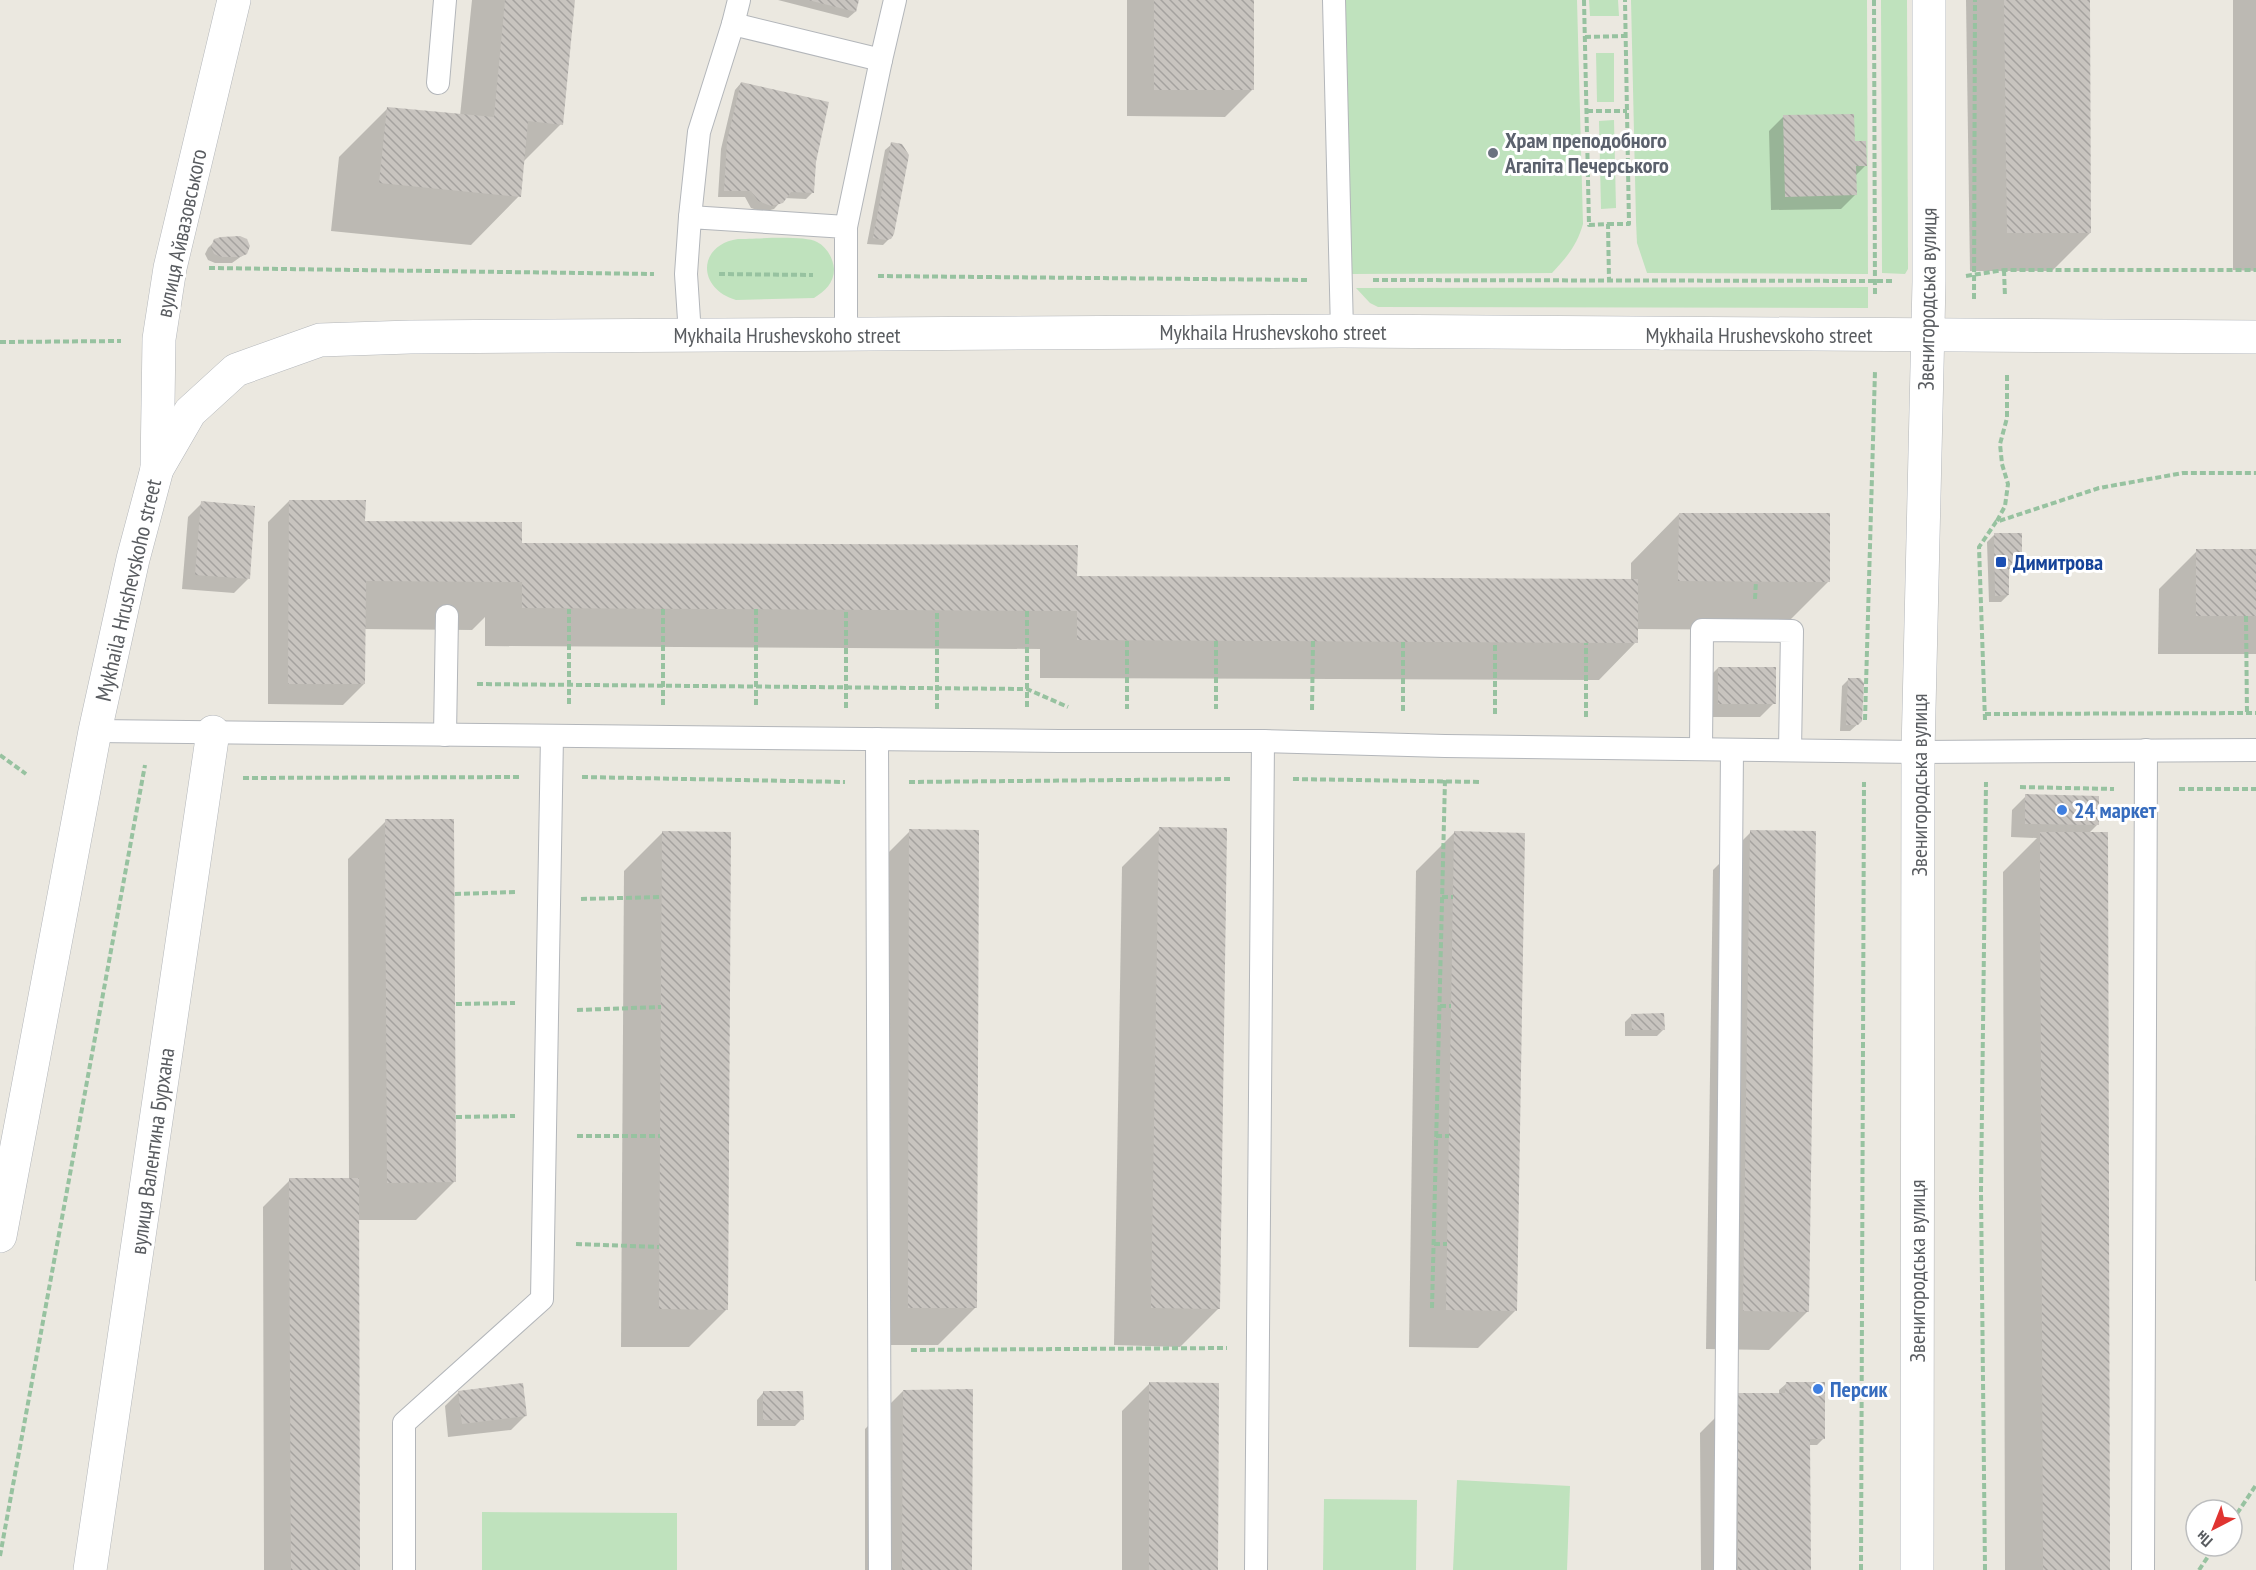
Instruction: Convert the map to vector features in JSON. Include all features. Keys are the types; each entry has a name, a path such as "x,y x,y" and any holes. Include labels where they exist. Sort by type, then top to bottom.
{"street":[{"name":"вулиця Айвазовського","path":"156,469 159,339 170,268 234,0"},
{"name":"Звенигородська вулиця","path":"1917,1570 1918,752 1929,282 1929,0"},
{"name":"Mykhaila Hrushevskoho street","path":"0,1236 95,731 133,559 156,469 190,412 236,370 320,340 410,337 1342,331 2256,337"},
{"name":"вулиця Валентина Бурхана","path":"90,1570 213,732"}],"lane":[{"path":"438,83 445,0"},
{"path":"690,335 686,274 699,132 739,0"},
{"path":"846,334 848,275 846,227 895,0"},
{"path":"1334,0 1342,331"},
{"path":"733,24 881,60"},
{"path":"690,217 846,227"},
{"path":"446,735 447,616"},
{"path":"1701,749 1702,630 1754,630 1792,631 1791,750"},
{"path":"95,731 1027,741 1263,741 1495,747 1918,752 2251,750"},
{"path":"404,1570 404,1423 542,1299 551,777 560,736"},
{"path":"878,739 880,1570"},
{"path":"1256,1570 1263,741"},
{"path":"1725,1570 1732,750"},
{"path":"2142,1570 2146,750"}],"path":[{"path":"1584,0 1588,225 1629,224 1625,0"},
{"path":"1975,0 1972,275 1991,336 2007,418 2000,444 2001,464 2008,484 2005,507 1979,547 1986,752 1981,1191 1985,1570"},
{"path":"1585,37 1625,36"},
{"path":"1587,111 1627,111"},
{"path":"1608,224 1609,280"},
{"path":"170,268 1341,280 1929,282 2004,270 2256,270"},
{"path":"1991,336 2004,270"},
{"path":"1996,522 2099,489 2183,473 2256,472"},
{"path":"560,736 569,685 569,609"},
{"path":"663,609 663,737"},
{"path":"756,609 756,738"},
{"path":"846,610 846,739"},
{"path":"937,610 937,740"},
{"path":"1027,611 1027,741"},
{"path":"2246,616 2247,713 2251,750"},
{"path":"1127,640 1127,741"},
{"path":"1216,641 1216,741"},
{"path":"1312,641 1313,742"},
{"path":"1402,745 1403,642"},
{"path":"1495,642 1495,747"},
{"path":"1586,643 1586,748"},
{"path":"446,684 1027,689 1078,712"},
{"path":"1985,714 2256,713"},
{"path":"0,1556 151,731"},
{"path":"1432,1308 1445,746"},
{"path":"0,754 27,774"},
{"path":"207,778 551,777 878,783 1263,779 1492,782"},
{"path":"455,894 662,897"},
{"path":"1442,897 1453,897"},
{"path":"456,1004 661,1007"},
{"path":"1440,1006 1451,1006"},
{"path":"456,1118 660,1136"},
{"path":"1436,1136 1449,1136"},
{"path":"543,1243 659,1247"},
{"path":"1434,1244 1447,1244"},
{"path":"879,1350 1258,1348"},
{"path":"2244,1503 2256,1485"}],"green space":[{"path":"1341,0 1577,0 1583,224 1571,250 1552,273 1351,274"},
{"path":"1589,0 1618,0 1619,16 1590,16"},
{"path":"1631,0 1867,0 1868,274 1647,273 1637,243"},
{"path":"1881,0 1907,0 1908,269 1905,274 1882,273"},
{"path":"1596,53 1614,53 1614,102 1597,102"},
{"path":"1614,120 1616,208 1601,209 1599,121"},
{"path":"791,238 817,242 827,250 831,257 834,269 831,282 814,298 736,300 723,294 714,287 709,277 707,268 709,258 725,243 738,239"},
{"path":"1868,287 1868,308 1378,307 1370,303 1356,288"},
{"path":"1457,1480 1570,1486 1567,1570 1453,1570"},
{"path":"1324,1499 1417,1500 1416,1570 1323,1570"},
{"path":"482,1512 677,1513 677,1570 482,1570"}],"building":[{"path":"505,0 575,0 563,125 528,121 521,197 379,183 387,107 494,117"},
{"path":"808,0 859,0 856,12"},
{"path":"1154,0 1254,0 1254,90 1154,90"},
{"path":"2004,0 2090,0 2091,233 2007,233"},
{"path":"741,82 829,102 816,162 814,193 791,192 783,203 771,206 758,201 751,191 724,191 727,141"},
{"path":"1854,114 1855,141 1866,141 1867,166 1856,166 1857,195 1785,197 1783,115"},
{"path":"891,142 902,144 909,155 894,234 891,239 886,240 873,238"},
{"path":"240,236 247,239 250,246 247,254 240,257 222,257 214,254 211,247 214,239"},
{"path":"289,500 366,500 365,521 522,522 522,543 1078,545 1077,576 1638,579 1638,643 1077,640 1077,611 522,608 522,582 366,581 365,684 288,684"},
{"path":"201,501 255,506 250,579 195,575"},
{"path":"1679,513 1830,513 1830,582 1678,581"},
{"path":"1994,533 2022,533 2022,563 2009,563 2009,595 1995,596"},
{"path":"2196,549 2256,549 2256,616 2196,616"},
{"path":"1718,667 1776,667 1776,704 1718,704"},
{"path":"1848,678 1860,678 1864,683 1862,721 1858,725 1846,725"},
{"name":"24 маркет","path":"2025,794 2099,796 2099,825 2025,824"},
{"path":"385,819 454,819 456,1182 387,1183"},
{"path":"1159,827 1227,828 1220,1309 1151,1308"},
{"path":"909,829 979,830 977,1308 908,1308"},
{"path":"1750,830 1816,831 1809,1312 1743,1311"},
{"path":"662,831 731,832 728,1310 659,1309"},
{"path":"1454,831 1525,833 1517,1311 1446,1310"},
{"path":"2040,832 2108,832 2110,1570 2043,1570"},
{"path":"1664,1013 1665,1030 1632,1030 1631,1014"},
{"path":"289,1178 359,1178 360,1570 291,1570"},
{"path":"1149,1382 1219,1383 1218,1570 1149,1570"},
{"path":"1786,1382 1825,1382 1825,1439 1810,1439 1811,1570 1738,1570 1738,1393 1785,1393"},
{"path":"523,1383 527,1416 462,1424 458,1391"},
{"path":"973,1389 972,1570 902,1570 903,1390"},
{"path":"763,1391 803,1391 804,1420 763,1420"}],"place":[{"name":"Храм преподобного Агапіта Печерського","path":"1493,153"},
{"name":"Димитрова","path":"2001,562"},
{"name":"24 маркет","path":"2062,810"},
{"name":"Персик","path":"1818,1389"}]}
